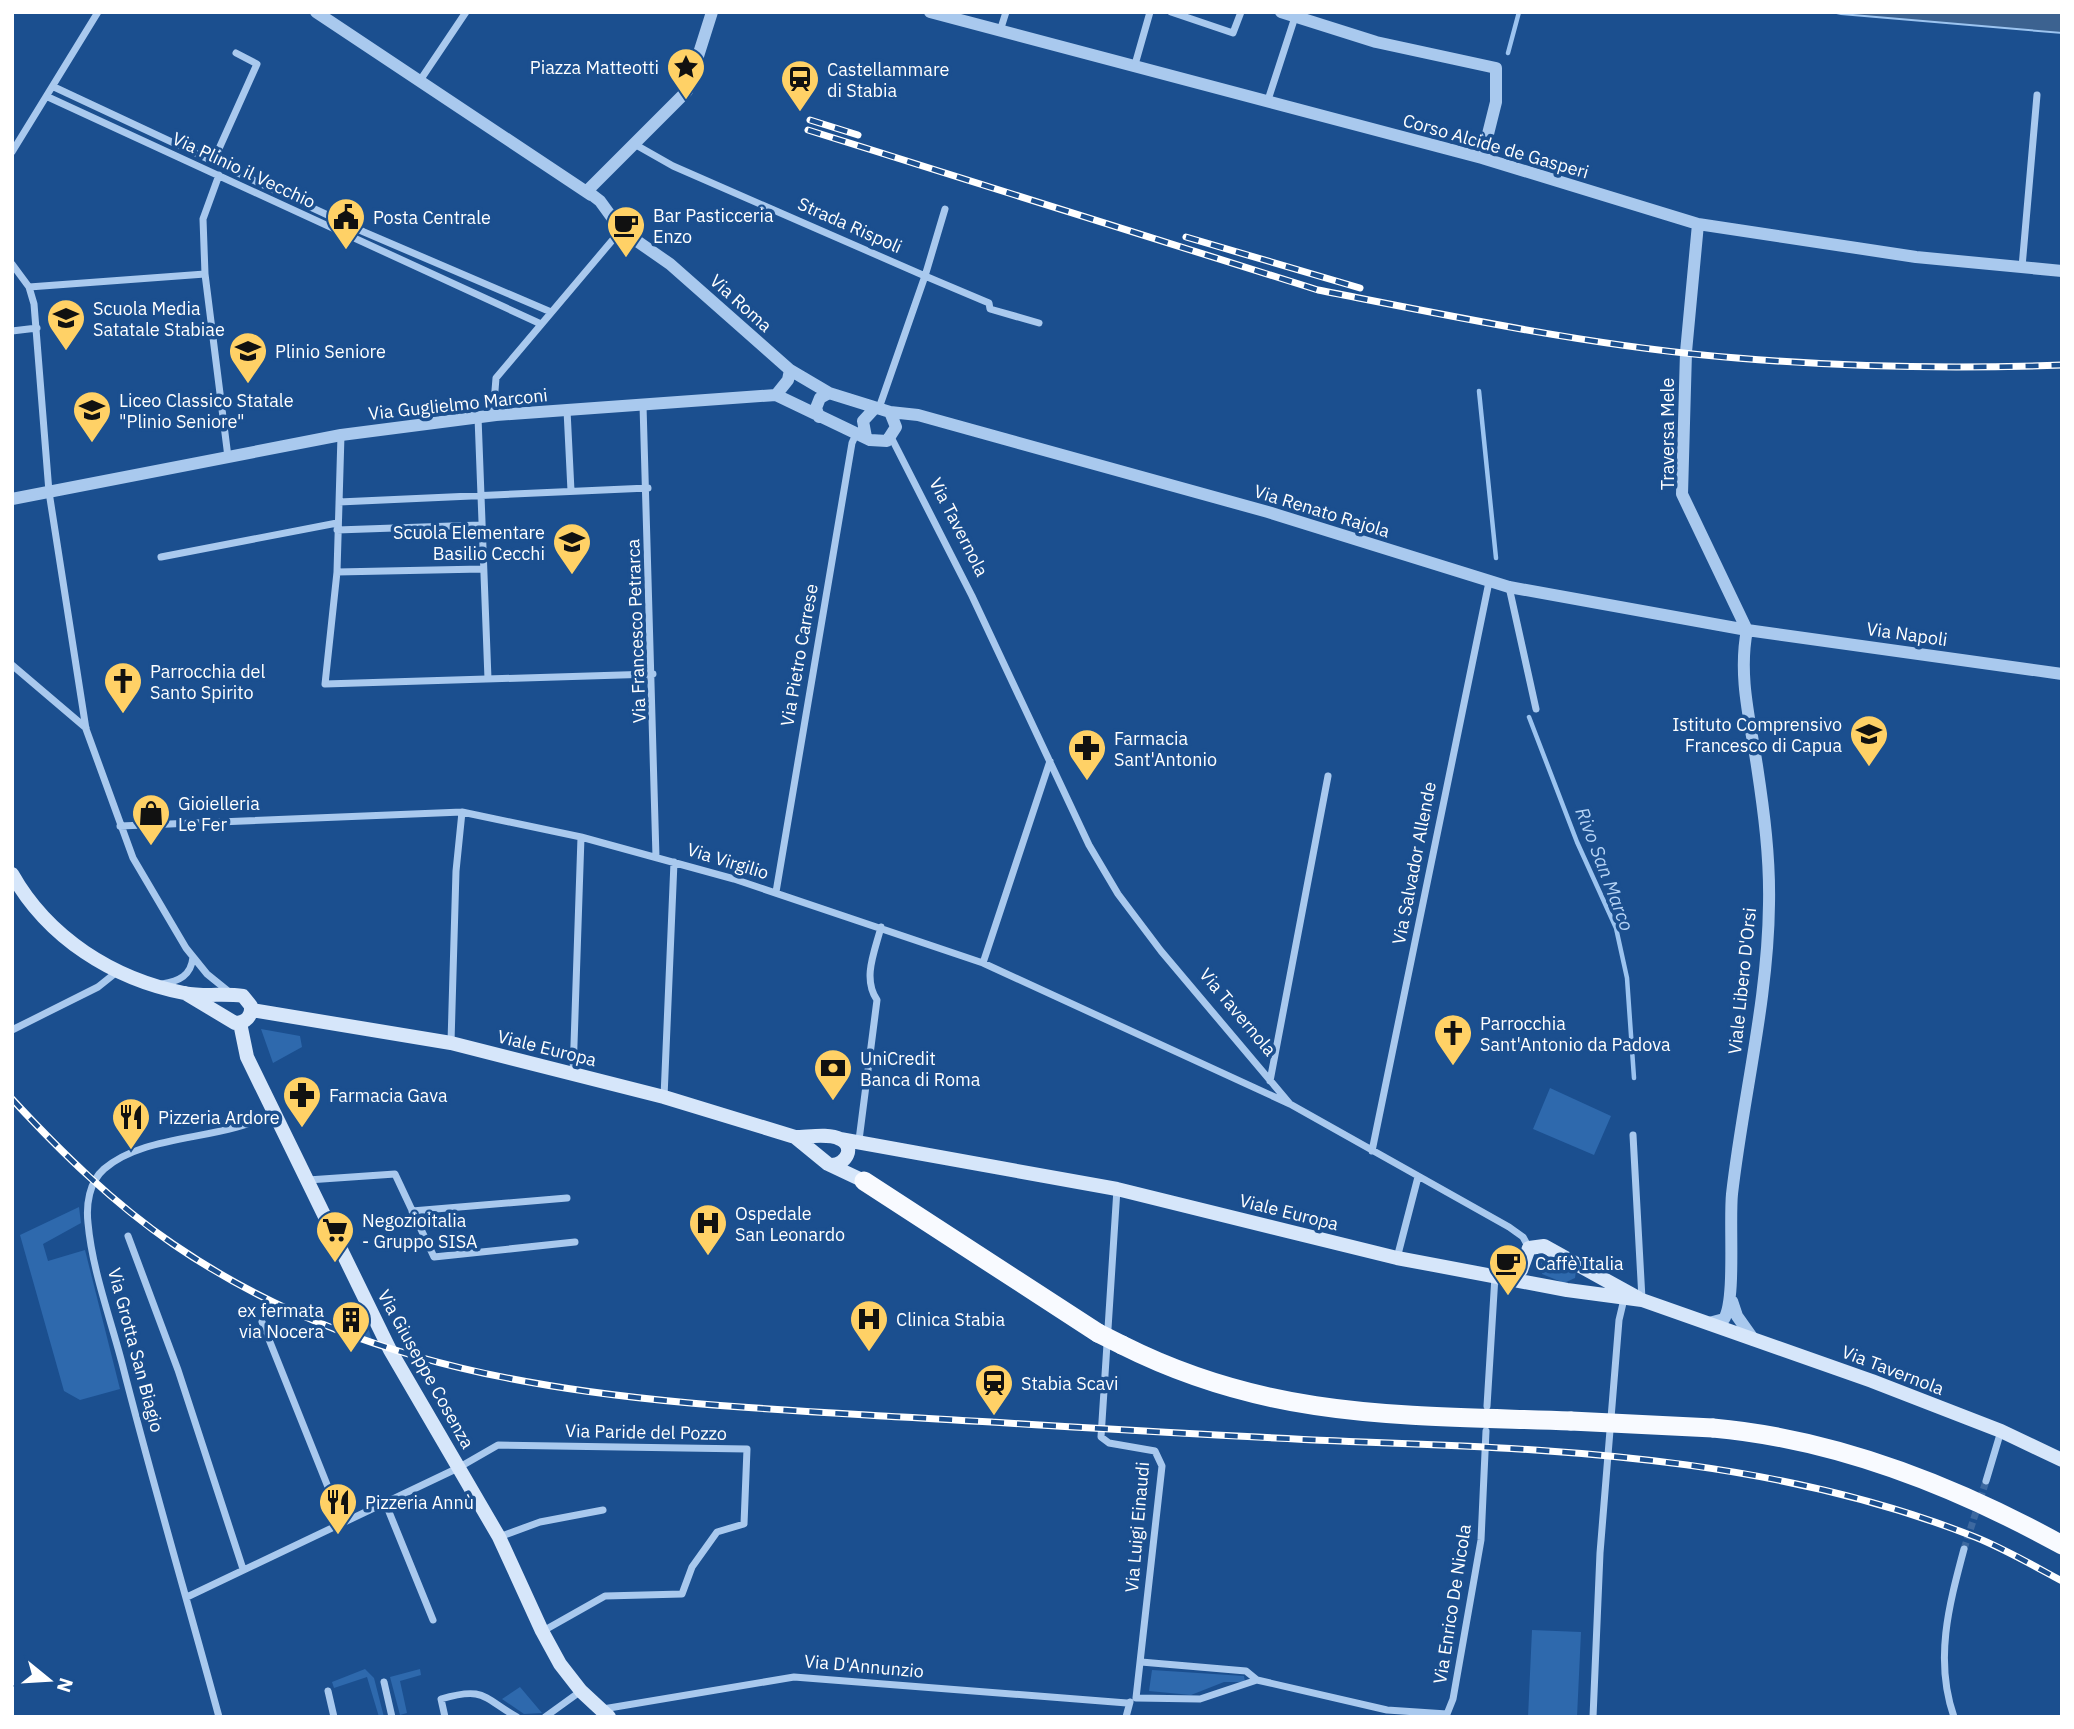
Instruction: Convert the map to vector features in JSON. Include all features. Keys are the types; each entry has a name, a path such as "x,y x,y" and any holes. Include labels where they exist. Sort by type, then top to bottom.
{"highway":[{"path":"864,1181 1098,1333 1220,1386 1279,1401 1360,1414 1713,1428 1784,1438 1909,1475 1972,1500 2062,1545"}],"main road":[{"path":"12,874 40,916 60,935 118,971 185,993 225,1014 231,1021 240,1023 248,1018 251,1010 247,999 185,993"},
{"path":"225,1014 225,1005 232,996"},
{"name":"Viale Europa","path":"251,1010 451,1043 664,1097 795,1137 859,1140 1117,1189 1397,1258 1508,1275"},
{"name":"Via Giuseppe Cosenza","path":"240,1023 247,1057 390,1350 499,1537 560,1664 581,1691 605,1713"},
{"name":"Viale Europa","path":"795,1137 827,1162 864,1181"},
{"path":"859,1140 847,1155 841,1164 827,1162 821,1146 836,1138 846,1144 847,1155 864,1181"},
{"path":"1642,1300 1624,1300 1567,1290 1508,1275 1529,1248 1544,1246 1642,1300 1709,1323"},
{"path":"1567,1290 1579,1281 1578,1263"},
{"name":"Via Tavernola","path":"1709,1323 2001,1431 2062,1460"}],"street":[{"path":"12,152 98,12"},
{"name":"Via Roma","path":"316,12 421,79 600,201"},
{"path":"421,79 466,12"},
{"path":"635,145 687,91 712,12"},
{"name":"Corso Alcide de Gasperi","path":"929,12 1482,158 1698,224 1916,257 2062,271"},
{"path":"1000,31 1006,12"},
{"path":"1134,68 1150,12"},
{"path":"1171,12 1233,33 1241,12"},
{"path":"1281,12 1376,42 1496,68 1496,102 1482,158"},
{"path":"1267,103 1295,17"},
{"path":"213,162 257,64 236,53"},
{"path":"54,87 222,167 551,312"},
{"path":"2022,267 2037,95"},
{"name":"Via Plinio il Vecchio","path":"48,97 541,324"},
{"name":"Via Roma","path":"635,145 587,191 600,201 621,230 670,264 790,370 829,393 881,410"},
{"name":"Strada Rispoli","path":"635,145 673,166 989,303 990,309 1039,323"},
{"path":"222,167 203,219 205,274 228,457"},
{"path":"881,410 945,209"},
{"name":"Traversa Mele","path":"1698,224 1686,345 1682,494 1748,630"},
{"path":"493,415 496,378 621,230"},
{"path":"12,264 29,287 37,328 49,492 86,729 133,858 193,957 207,974 232,996"},
{"path":"29,287 205,274"},
{"path":"12,331 37,328"},
{"path":"790,370 788,380 776,395 881,443 891,437 896,427 881,410"},
{"path":"820,417 816,408 820,398 829,393"},
{"name":"Via Guglielmo Marconi","path":"12,499 341,435 493,415 776,395"},
{"name":"Via Francesco Petrarca","path":"643,405 648,488 656,857"},
{"path":"567,410 571,491"},
{"path":"861,432 865,416 881,410"},
{"name":"Via Renato Rajola","path":"881,410 906,412 1268,512 1489,582 1748,630"},
{"path":"478,417 480,525 488,679"},
{"name":"Via Pietro Carrese","path":"776,892 777,872 861,432"},
{"path":"341,435 337,572 324,684 653,674"},
{"name":"Via Tavernola","path":"891,437 972,596 1089,845 1118,894 1161,951 1290,1104 1516,1232 1523,1237 1529,1248"},
{"path":"339,502 648,488"},
{"path":"161,557 337,526 480,525"},
{"path":"337,572 482,569"},
{"name":"Via Salvador Allende","path":"1372,1151 1489,582"},
{"path":"1509,587 1536,709"},
{"name":"Via Napoli","path":"1748,630 2062,674"},
{"name":"Viale Libero D'Orsi","path":"1732,1301 1729,1257 1732,1194 1760,995 1769,905 1768,851 1742,670 1748,630"},
{"path":"12,665 86,729"},
{"path":"983,963 1050,761"},
{"path":"1270,1081 1328,776"},
{"path":"451,1043 456,871 462,812"},
{"name":"Via Virgilio","path":"120,826 462,812 581,837 776,892 983,963 1290,1104"},
{"path":"573,1074 581,837"},
{"path":"664,1097 674,862"},
{"path":"859,1140 877,1000 870,990 870,968 881,927"},
{"path":"158,985 183,978 192,966 193,957"},
{"path":"12,1030 98,987 118,971"},
{"name":"Via Grotta San Biagio","path":"219,1717 90,1236 90,1189 102,1170 122,1157 156,1146 227,1132 274,1111"},
{"path":"1633,1135 1642,1300"},
{"path":"308,1180 395,1174 434,1257 575,1242"},
{"path":"1397,1258 1418,1177"},
{"name":"Via Luigi Einaudi","path":"1117,1189 1101,1437 1109,1443 1155,1451 1162,1466 1141,1662"},
{"path":"412,1211 567,1198"},
{"path":"128,1236 178,1370 243,1569"},
{"path":"1487,1406 1508,1275"},
{"path":"1593,1717 1600,1553 1619,1320 1624,1300"},
{"path":"1709,1323 1724,1319 1732,1301"},
{"path":"1732,1301 1737,1316 1754,1339"},
{"path":"262,1322 342,1522"},
{"name":"Via Enrico De Nicola","path":"1141,1662 1246,1671 1257,1680 1387,1710 1447,1714 1452,1699 1480,1540 1486,1431"},
{"path":"1986,1481 2001,1431"},
{"name":"Via Paride del Pozzo","path":"458,1468 498,1445 747,1449 744,1524 717,1532 692,1567 682,1594 605,1596 542,1631"},
{"path":"187,1597 458,1468"},
{"path":"385,1502 433,1620"},
{"path":"499,1537 540,1522 603,1510"},
{"path":"1954,1717 1943,1666 1953,1589 1964,1549"},
{"path":"1136,1698 1141,1662"},
{"name":"Via D'Annunzio","path":"605,1713 794,1677 1127,1703"},
{"path":"1126,1717 1127,1703 1136,1698 1200,1699 1257,1680"},
{"path":"384,1682 393,1717"},
{"path":"328,1691 334,1717"},
{"path":"545,1717 581,1691"},
{"path":"445,1717 442,1699 466,1692 491,1698 501,1708 517,1717"}],"shaded area":[{"path":"1832,12 2062,12 2062,33 1841,14"},
{"path":"261,1029 300,1036 302,1047 273,1063"},
{"path":"1550,1088 1611,1116 1594,1155 1533,1129"},
{"path":"79,1207 81,1223 43,1244 48,1261 85,1250 120,1389 80,1400 64,1391 20,1235"},
{"path":"1549,1257 1576,1270 1575,1278 1564,1283 1542,1274 1541,1263"},
{"path":"350,1326 369,1330 372,1342 348,1332"},
{"path":"1532,1630 1581,1632 1577,1717 1528,1717"},
{"path":"365,1669 374,1678 384,1717 379,1717 367,1677 334,1688 332,1682"},
{"path":"420,1669 421,1675 400,1681 407,1713 400,1715 390,1677"},
{"path":"1152,1670 1244,1676 1245,1682 1224,1682 1191,1695 1149,1691"},
{"path":"520,1687 542,1713 524,1714 502,1699"}],"waterway":[{"name":"Rivo San Marco","path":"1508,53 1519,12"},
{"name":"Rivo San Marco","path":"1479,391 1496,558"},
{"name":"Rivo San Marco","path":"1529,717 1577,842 1616,928 1627,978 1634,1078"}],"tunnel":[{"path":"1964,1549 1986,1481"}],"railway":[{"path":"810,120 858,135"},
{"path":"808,130 1318,290 1474,320 1632,347 1737,358 1900,366 2062,365"},
{"path":"1186,237 1360,288"},
{"path":"12,1099 88,1176 129,1212 173,1244 257,1294 343,1332 432,1361 524,1381 711,1405 1206,1435 1538,1450 1686,1465 1833,1492 1904,1512 1975,1537 2062,1581"}],"place":[{"name":"Piazza Matteotti","path":"686,101"},
{"name":"Castellammare di Stabia","path":"800,113"},
{"name":"Posta Centrale","path":"346,251"},
{"name":"Bar Pasticceria Enzo","path":"626,259"},
{"name":"Scuola Media Satatale Stabiae","path":"66,352"},
{"name":"Plinio Seniore","path":"248,385"},
{"name":"Liceo Classico Statale \"Plinio Seniore\"","path":"92,444"},
{"name":"Scuola Elementare Basilio Cecchi","path":"572,576"},
{"name":"Parrocchia del Santo Spirito","path":"123,715"},
{"name":"Istituto Comprensivo Francesco di Capua","path":"1869,768"},
{"name":"Farmacia Sant'Antonio","path":"1087,782"},
{"name":"Gioielleria Le Fer","path":"151,847"},
{"name":"Parrocchia Sant'Antonio da Padova","path":"1453,1067"},
{"name":"UniCredit Banca di Roma","path":"833,1102"},
{"name":"Farmacia Gava","path":"302,1129"},
{"name":"Pizzeria Ardore","path":"131,1151"},
{"name":"Ospedale San Leonardo","path":"708,1257"},
{"name":"Negozioitalia - Gruppo SISA","path":"335,1264"},
{"name":"Caffè Italia","path":"1508,1297"},
{"name":"Clinica Stabia","path":"869,1353"},
{"name":"ex fermata via Nocera","path":"351,1354"},
{"name":"Stabia Scavi","path":"994,1417"},
{"name":"Pizzeria Annù","path":"338,1536"}]}
